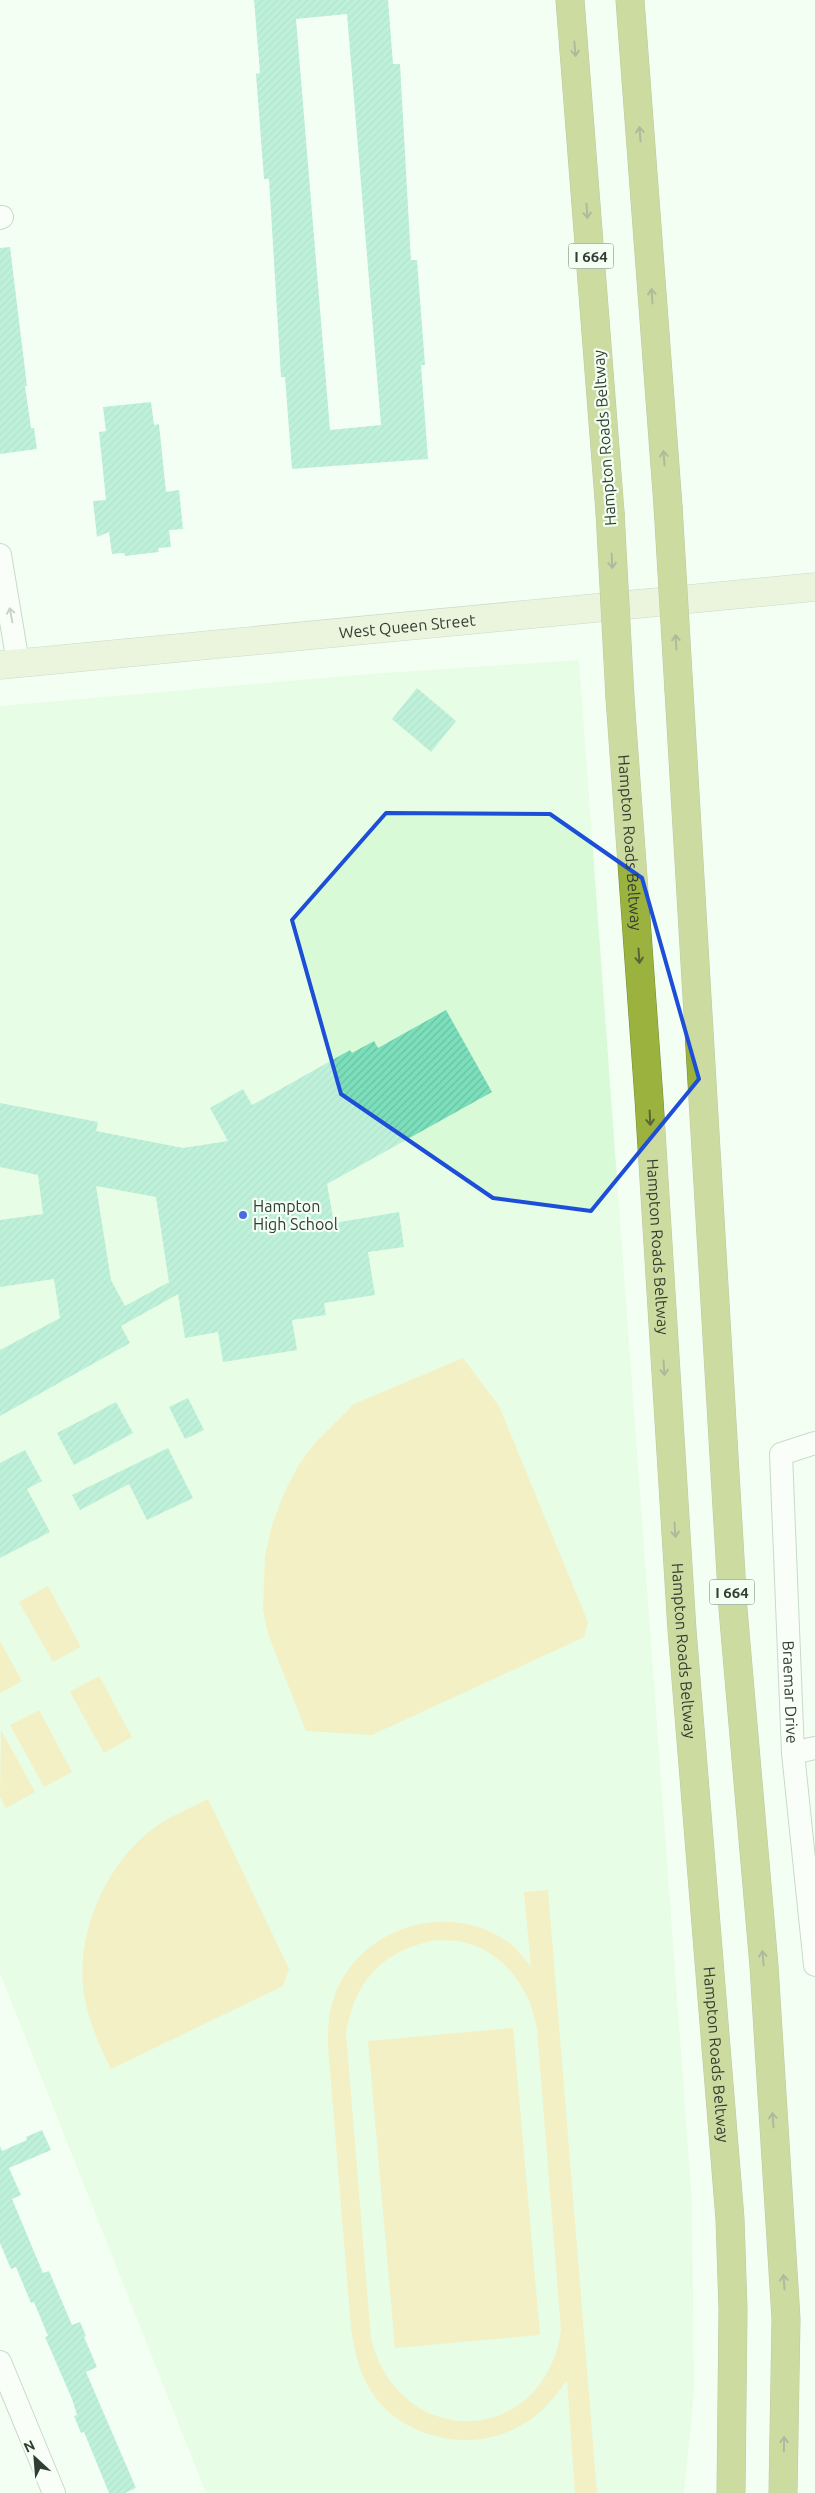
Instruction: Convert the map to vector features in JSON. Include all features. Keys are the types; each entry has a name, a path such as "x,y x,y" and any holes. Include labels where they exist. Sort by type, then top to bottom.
{"highway":[{"name":"Hampton Roads Beltway","path":"570,0 610,512 620,698 649,1099 681,1621 730,2219 733,2309 731,2493"},
{"name":"I 664","path":"630,0 668,506 733,1609 764,1966 786,2320 783,2493"}],"main road":[{"name":"West Queen Street","path":"9,664 815,587"}],"street":[{"path":"0,555 9,664"},
{"name":"Braemar Drive","path":"815,1443 781,1454 792,1753 815,1965"},
{"path":"792,1753 815,1748"},
{"path":"0,2362 54,2493"}],"highlighted area":[{"path":"386,813 550,814 642,878 699,1079 591,1211 493,1198 341,1094 292,920"}],"shaded area":[{"name":"Hampton High School","path":"579,660 692,2202 694,2393 684,2493 206,2493 0,1973 0,706 369,674"},
{"path":"463,1358 499,1406 588,1622 584,1637 372,1735 306,1731 268,1634 263,1610 265,1556 272,1525 284,1493 298,1466 315,1443 354,1404"},
{"path":"48,1586 81,1647 53,1662 19,1602"},
{"path":"0,1641 22,1681 0,1693"},
{"path":"99,1676 132,1737 104,1753 70,1692"},
{"path":"39,1710 72,1772 44,1787 10,1725"},
{"path":"1,1730 35,1792 6,1808 0,1797"},
{"path":"208,1799 289,1969 283,1986 111,2069 88,2013 82,1971 89,1926 97,1903 107,1882 120,1863 151,1830 178,1813"},
{"path":"548,1890 597,2493 575,2493 567,2380 543,2409 521,2426 512,2430 493,2437 472,2440 431,2435 412,2428 395,2417 380,2403 368,2386 359,2365 351,2328 328,2046 329,2018 333,2001 344,1976 361,1955 382,1939 406,1928 431,1922 458,1923 484,1929 508,1942 531,1967 524,1892","holes":["436,1940 460,1941 478,1947 503,1963 522,1987 534,2014 537,2029 561,2330 549,2369 529,2397 501,2414 471,2421 440,2417 411,2402 387,2376 371,2339 346,2033 356,1998 374,1970 401,1951"]},
{"path":"513,2028 540,2335 395,2348 368,2041"}],"building":[{"path":"254,0 388,0 393,64 400,64 411,260 417,260 425,365 421,365 428,459 292,469 285,377 281,377 269,179 264,179 256,74 260,73","holes":["347,14 381,425 330,430 296,19"]},
{"path":"10,247 27,386 25,386 31,428 34,428 37,449 0,454 0,248"},
{"path":"151,402 154,425 159,424 166,492 179,490 183,529 169,530 171,547 158,548 159,552 125,556 124,553 112,554 109,532 97,537 93,501 106,500 99,432 106,431 103,407"},
{"path":"417,688 456,721 431,752 392,719"},
{"name":"Hampton High School","path":"446,1010 492,1092 327,1184 334,1223 399,1212 404,1247 368,1252 375,1295 324,1303 326,1315 292,1320 297,1350 223,1362 218,1332 185,1338 178,1294 121,1326 130,1343 0,1416 0,1350 60,1318 54,1279 0,1287 0,1220 43,1214 38,1175 0,1167 0,1103 98,1122 96,1131 183,1148 228,1141 210,1108 243,1089 252,1105 350,1050 352,1053 374,1041 378,1048","holes":["96,1186 156,1197 169,1282 125,1306 111,1280"]},
{"path":"188,1398 204,1430 185,1439 169,1407"},
{"path":"116,1402 133,1433 74,1465 57,1433"},
{"path":"168,1448 193,1498 147,1520 129,1484 80,1510 72,1495"},
{"path":"25,1450 42,1481 27,1489 50,1532 0,1558 0,1463"},
{"path":"42,2130 51,2150 9,2168 21,2195 12,2199 43,2273 49,2271 72,2325 80,2322 86,2336 84,2337 97,2367 86,2372 136,2488 125,2493 109,2493 84,2432 81,2433 74,2416 77,2415 72,2399 45,2337 48,2336 34,2302 31,2303 16,2267 11,2269 0,2243 0,2146 2,2151 27,2140 26,2137"}],"place":[{"name":"Hampton High School","path":"243,1215"}]}
